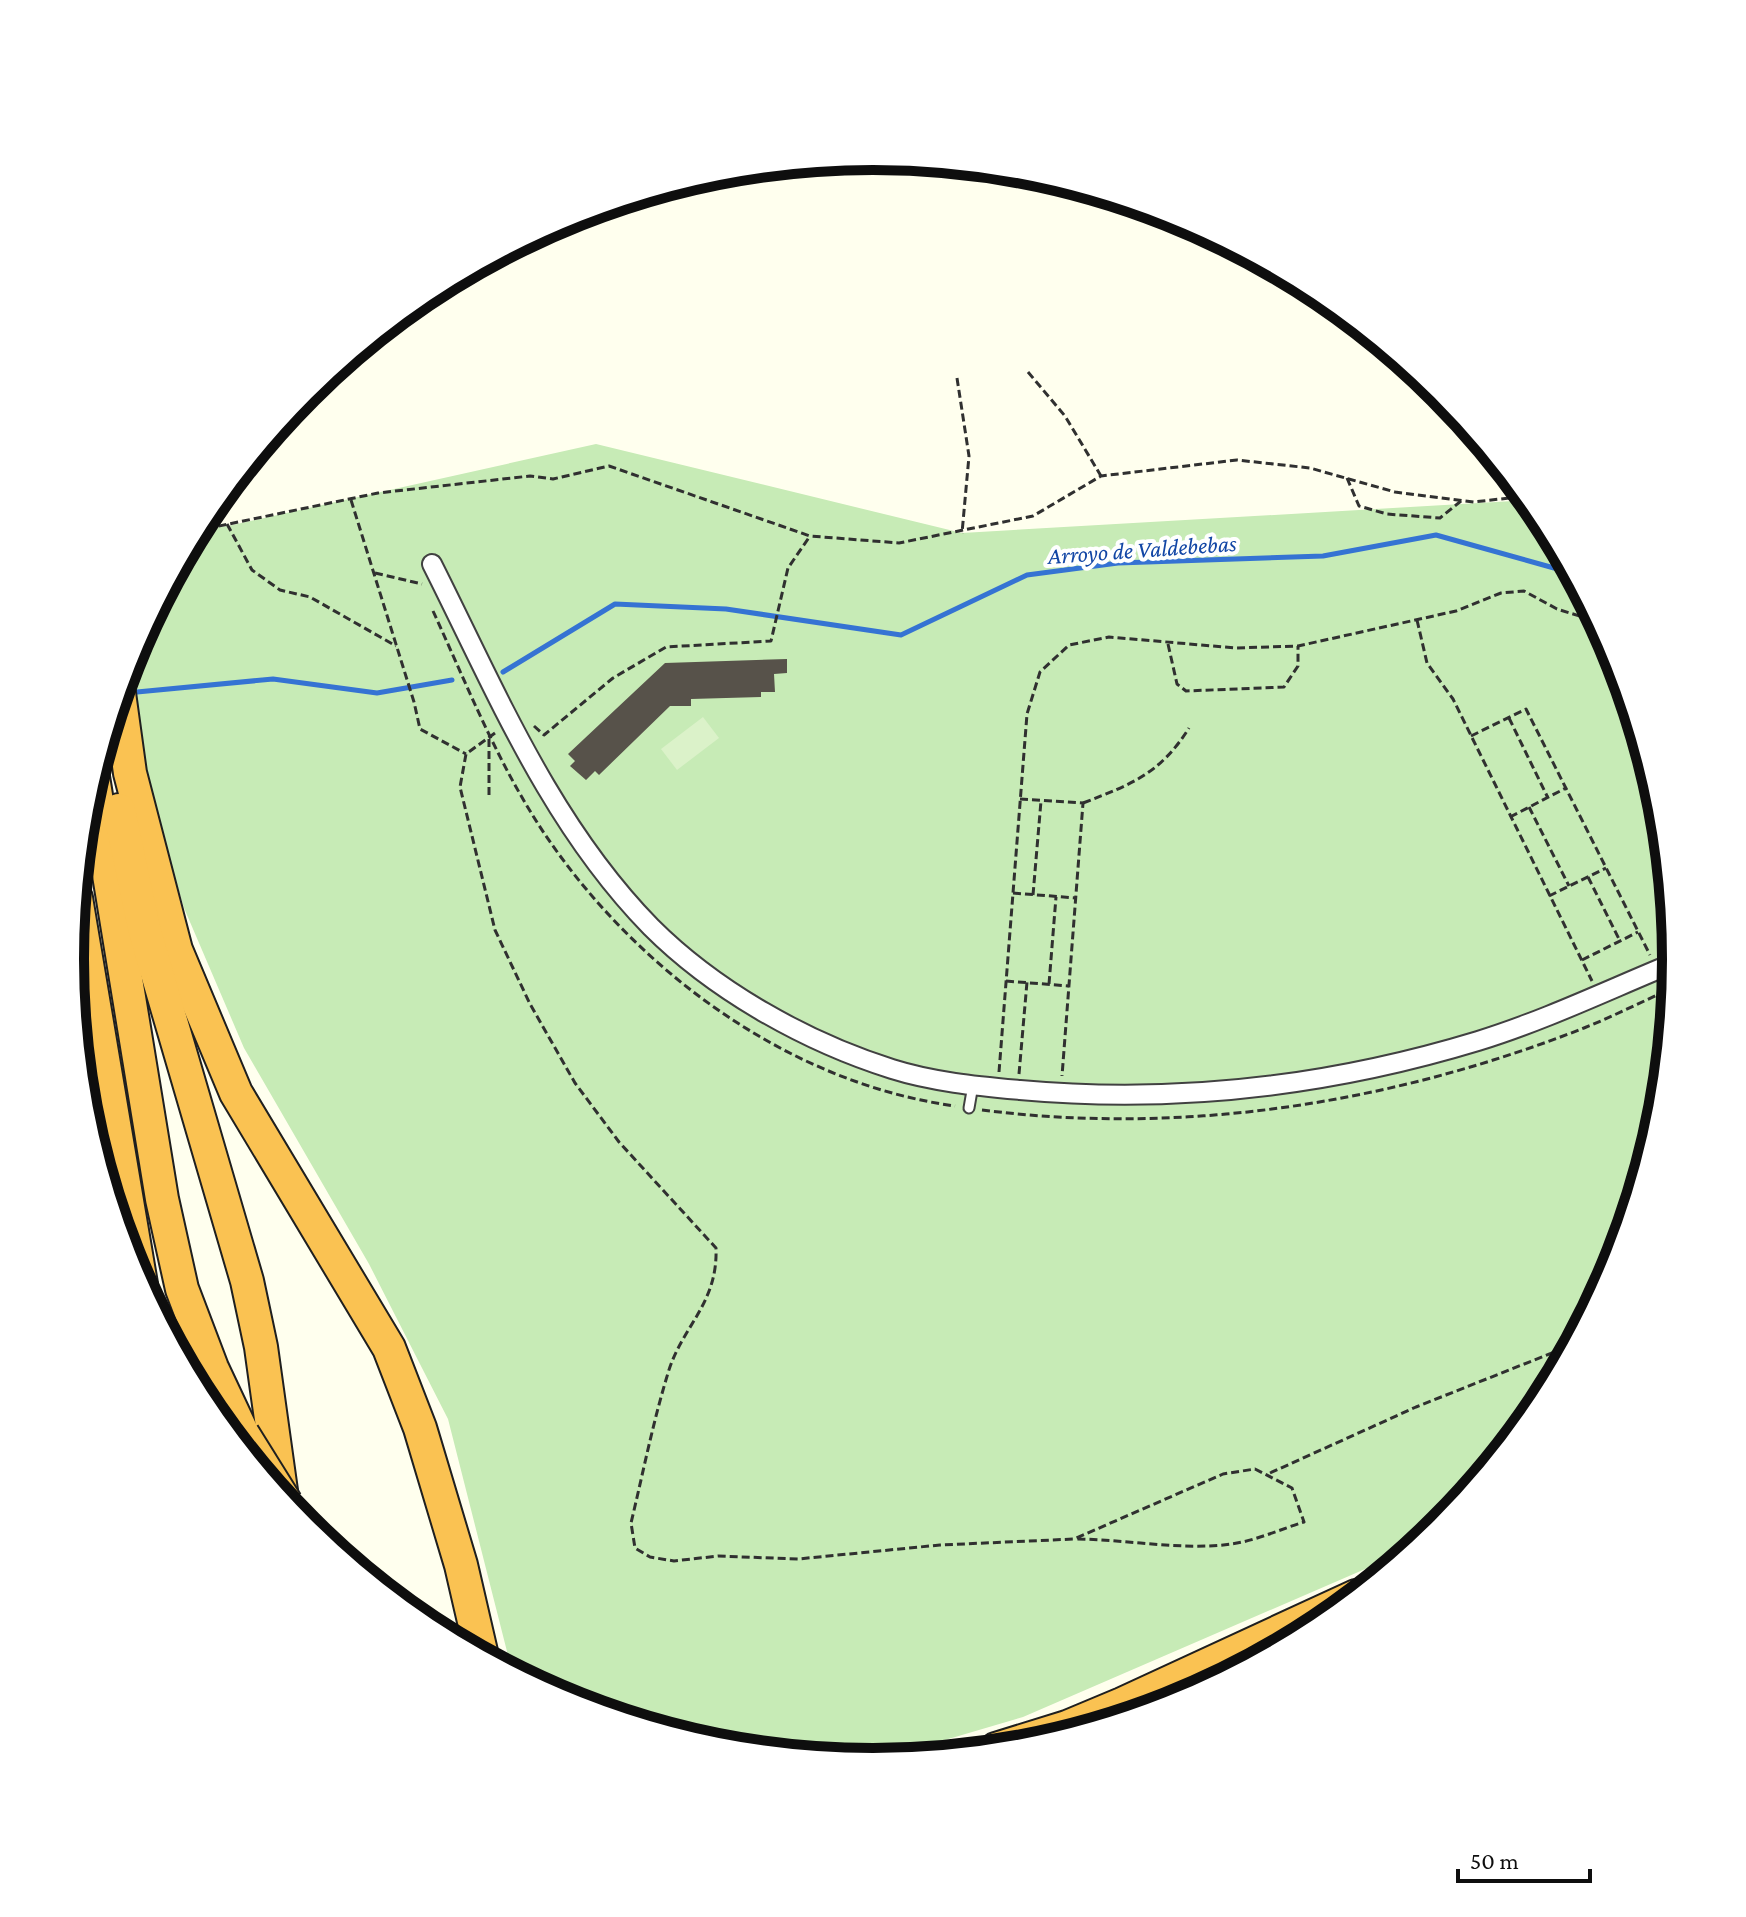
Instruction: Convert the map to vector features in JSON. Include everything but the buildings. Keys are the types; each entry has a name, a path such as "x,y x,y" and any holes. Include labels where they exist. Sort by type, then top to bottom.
{"highway":[{"path":"122,717 130,773 176,950 236,1093 389,1348 420,1428 461,1565 479,1642"},
{"path":"109,763 145,932 247,1281 261,1347 279,1478"},
{"path":"98,809 165,1214 182,1289 227,1411"},
{"path":"84,950 130,1223"},
{"path":"104,1075 177,1324 209,1383"},
{"path":"1092,1716 1299,1622"}],"street":[{"path":"432,564 534,769 563,819 652,928 704,971 780,1021 893,1069 973,1085 1061,1094 1188,1094 1293,1083 1365,1070 1486,1039 1662,967"}],"lane":[{"path":"969,1108 973,1085"}],"path":[{"path":"1028,372 1065,416 1101,476"},
{"path":"957,378 969,456 962,533"},
{"path":"214,525 351,499 530,476 553,479 609,466 810,536 899,543 962,533 1033,516 1101,476 1237,460 1310,468 1395,492 1461,501 1513,497"},
{"path":"1347,478 1359,506 1387,514 1440,518 1461,501"},
{"path":"351,499 420,729 466,754"},
{"path":"227,524 252,570 280,590 310,597 397,647"},
{"path":"810,536 788,568 771,641 666,647 613,678 544,735 527,720 489,735 466,754 460,787 495,930 530,1004 575,1083 619,1142 716,1248 717,1273 709,1294 669,1369 631,1523 635,1548 650,1557 674,1561 718,1556 798,1559 940,1545 1074,1539 1127,1539 1185,1547 1233,1544 1304,1522 1292,1488 1255,1469 1223,1474 1074,1539"},
{"path":"374,573 422,584"},
{"path":"997,1088 1027,714 1040,672 1069,645 1109,637 1236,648 1298,646 1456,611 1501,593 1524,591 1557,609 1584,617"},
{"path":"1417,620 1427,663 1453,699 1599,995"},
{"path":"1167,642 1177,684 1186,691 1284,687 1298,666 1298,646"},
{"path":"1471,736 1526,709 1657,969"},
{"path":"1509,718 1548,798"},
{"path":"1020,799 1083,803 1130,785 1157,769 1189,728"},
{"path":"489,735 489,795"},
{"path":"1510,817 1566,788"},
{"path":"1033,895 1041,801"},
{"path":"1061,1094 1083,803"},
{"path":"1529,807 1569,886"},
{"path":"1549,896 1606,868"},
{"path":"1588,877 1620,941"},
{"path":"1013,893 1076,898"},
{"path":"1049,984 1056,897"},
{"path":"1582,960 1638,932"},
{"path":"1006,981 1069,986"},
{"path":"1018,1090 1027,982"},
{"path":"1268,1474 1416,1407 1557,1351"}],"green space":[{"path":"596,444 962,533 1515,501 1581,610 1620,705 1647,805 1660,907 1662,958 1655,1061 1635,1163 1602,1260 1581,1307 1529,1397 1466,1479 1380,1563 1023,1717 928,1745 873,1748 821,1746 719,1732 619,1706 509,1658 448,1419 369,1264 244,1048 184,908 133,736 128,700 165,610 212,528"},
{"path":"703,717 719,738 677,770 661,749"}],"waterway":[{"name":"Arroyo de Valdebebas","path":"503,672 615,604 726,609 901,635 1027,575 1118,563 1323,556 1436,535 1558,568"},
{"name":"Arroyo de Valdebebas","path":"137,692 273,679 377,693 452,680"}]}
